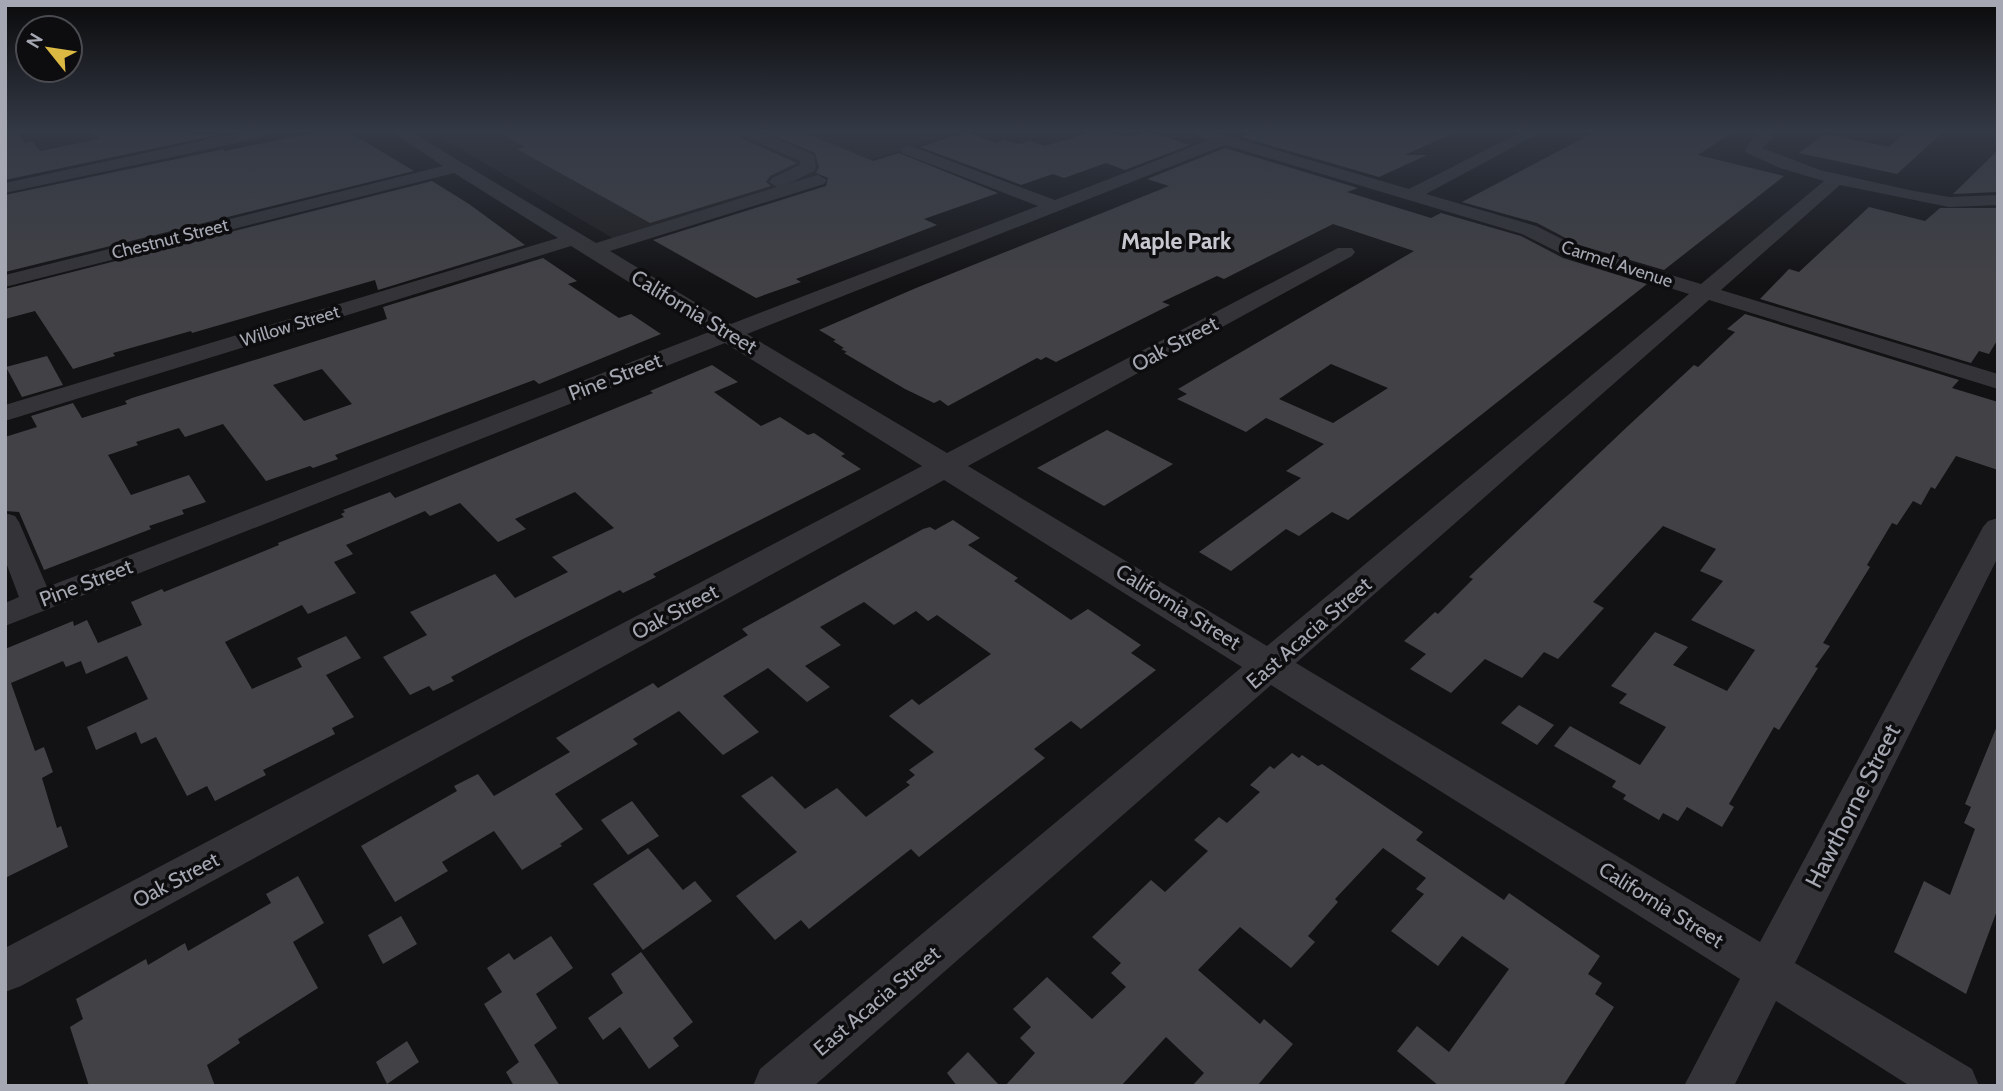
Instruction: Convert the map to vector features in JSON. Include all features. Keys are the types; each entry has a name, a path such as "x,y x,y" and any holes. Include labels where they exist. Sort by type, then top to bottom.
{"street":[{"path":"5,188 29,183"},
{"name":"Chestnut Street","path":"5,281 394,183"},
{"name":"California Street","path":"483,183 1955,1086"},
{"path":"726,196 776,183"},
{"name":"Willow Street","path":"5,413 584,244 807,183"},
{"path":"994,183 1055,206"},
{"name":"Pine Street","path":"5,615 1114,183"},
{"name":"Carmel Avenue","path":"1369,183 1538,233 1562,248 1998,382"},
{"path":"1410,195 1434,183"},
{"name":"East Acacia Street","path":"778,1086 1832,183"},
{"path":"1861,183 1947,201 1998,200"},
{"name":"Oak Street","path":"5,971 1345,252"},
{"path":"5,522 37,602"},
{"name":"Hawthorne Street","path":"1708,1086 1998,527"}],"shaded area":[{"path":"518,183 798,183 616,240"}],"building":[{"path":"63,183 366,183 5,272 5,195"},
{"path":"424,183 435,183 525,245 378,290 375,280 113,353 115,356 73,369 35,311 5,319 5,289"},
{"path":"578,183 767,183 771,186 650,223"},
{"path":"827,183 973,183 998,193 924,219 937,225 796,279 801,282 756,298 653,240 826,186"},
{"path":"1159,183 1341,183 1358,188 1347,192 1431,218 1441,213 1521,236 1563,258 1647,284 1348,520 1332,512 1299,536 1286,529 1231,571 1199,552 1301,478 1286,471 1324,444 1266,418 1246,432 1177,399 1187,394 1178,389 1414,251 1333,224 1224,279 1217,276 1162,302 1170,305 1056,362 1046,357 1041,360 1037,358 948,406 940,400 934,403 905,389 844,353 847,352 841,349 844,348 833,341 836,340 819,330 1169,186","holes":["1331,364 1388,388 1333,423 1279,399"]},
{"path":"1498,183 1775,183 1664,270 1579,245 1537,223 1462,202"},
{"path":"1964,183 1998,183 1998,192 1953,194"},
{"path":"1869,207 1925,221 1940,208 1998,208 1998,339 1989,354 1979,351 1971,363 1760,299 1789,269 1799,272"},
{"path":"543,258 577,281 568,284 619,318 631,314 661,334 539,384 534,380 335,455 338,459 266,481 223,424 185,437 179,428 136,442 138,445 108,455 131,495 189,475 206,502 182,510 184,514 149,526 151,529 44,570 19,512 5,511 5,437 37,427 31,416 73,403 82,418 127,404 125,401 132,398 387,319 383,307","holes":["322,369 352,404 304,421 273,385"]},
{"path":"1745,314 1959,380 1952,388 1998,402 1998,470 1956,456 1935,489 1931,487 1921,505 1913,501 1897,525 1892,523 1867,565 1870,567 1823,643 1830,646 1815,667 1818,668 1779,730 1774,727 1729,804 1734,807 1722,827 1687,807 1678,821 1663,813 1659,820 1623,799 1626,795 1612,787 1616,781 1554,746 1570,726 1640,765 1666,727 1619,703 1627,694 1611,686 1655,632 1688,647 1673,665 1727,691 1755,650 1691,620 1723,581 1700,571 1716,549 1663,526 1593,602 1604,608 1558,659 1544,652 1522,678 1485,659 1451,693 1410,669 1426,654 1404,641 1435,612 1438,614 1473,579 1469,577 1628,426 1694,365 1698,367 1735,332 1727,329"},
{"path":"47,356 63,385 22,397 6,367"},
{"path":"712,365 738,382 714,392 761,426 780,417 808,435 814,433 845,454 841,456 861,469 653,574 656,577 623,593 620,590 523,639 451,677 454,681 433,691 429,686 410,695 383,657 427,635 410,612 495,574 515,598 568,572 552,557 614,528 575,492 515,519 526,529 498,542 460,503 430,516 425,511 346,545 353,554 334,562 356,593 308,614 302,605 225,642 252,689 302,667 297,658 346,636 361,658 326,675 354,717 332,728 335,734 263,770 266,775 215,801 207,786 187,796 156,737 141,744 136,732 96,750 87,727 148,699 127,656 86,674 81,661 66,667 63,661 11,683 35,751 44,747 53,772 42,778 57,828 61,826 68,847 5,878 5,649 73,621 74,626 87,620 98,643 142,625 131,602 162,589 164,592 344,517 341,514 345,512 343,510 390,492 395,498 653,393 650,391"},
{"path":"1107,430 1173,464 1104,506 1037,468"},
{"path":"953,520 980,538 968,545 1018,578 1014,581 1071,620 1088,609 1141,645 1131,653 1156,670 1081,729 1071,721 1034,749 1045,758 919,857 911,849 809,929 801,920 775,940 736,896 797,852 741,796 772,776 805,809 837,788 866,817 910,785 906,782 915,775 909,770 934,752 889,716 912,699 919,705 991,654 937,615 928,621 916,611 894,625 864,602 820,627 841,645 805,666 830,687 807,702 768,668 723,696 759,732 723,755 679,711 633,739 638,744 555,794 583,829 560,844 562,846 522,870 494,831 442,862 448,871 395,902 361,846 457,791 454,786 478,774 494,796 570,752 556,738 653,683 658,688 748,635 742,629 923,529 930,527 935,530"},
{"path":"1519,705 1554,725 1537,745 1501,723"},
{"path":"1997,726 1998,908 1966,994 1894,952 1924,881 1950,895 1975,829 1964,823 1971,807 1965,804"},
{"path":"1292,753 1299,758 1302,755 1318,766 1322,764 1423,832 1416,840 1504,900 1509,893 1600,956 1588,974 1602,983 1595,994 1614,1007 1563,1086 1439,1086 1397,1051 1417,1026 1449,1052 1509,969 1462,936 1438,966 1391,931 1424,894 1416,889 1426,878 1383,848 1335,899 1338,902 1308,936 1315,942 1291,968 1240,927 1198,970 1260,1024 1264,1019 1293,1044 1257,1086 1192,1086 1204,1073 1166,1037 1121,1086 1005,1086 1035,1053 1020,1038 1031,1027 1013,1009 1047,977 1092,1019 1126,987 1111,973 1121,963 1092,937 1151,880 1165,892 1208,851 1194,840 1219,817 1227,823 1260,792 1250,785 1270,766 1274,769"},
{"path":"632,801 659,836 628,855 601,820"},
{"path":"648,848 683,890 695,881 712,901 643,950 593,884"},
{"path":"298,876 324,923 293,942 318,988 238,1039 240,1043 207,1065 215,1086 89,1086 70,1027 83,1019 76,999 146,959 148,965 185,943 188,951 271,903 266,894"},
{"path":"401,916 417,944 383,964 368,935"},
{"path":"551,936 573,968 536,994 557,1028 534,1045 560,1086 514,1086 506,1072 519,1062 484,1004 502,992 487,968 509,953 514,960"},
{"path":"641,952 693,1022 673,1038 679,1046 649,1069 620,1027 603,1040 588,1018 623,993 611,974"},
{"path":"407,1041 419,1062 387,1084 376,1062"},
{"path":"968,1052 1000,1086 957,1086 947,1073"}],"district":[{"name":"Maple Park","path":"1176,241"}]}
